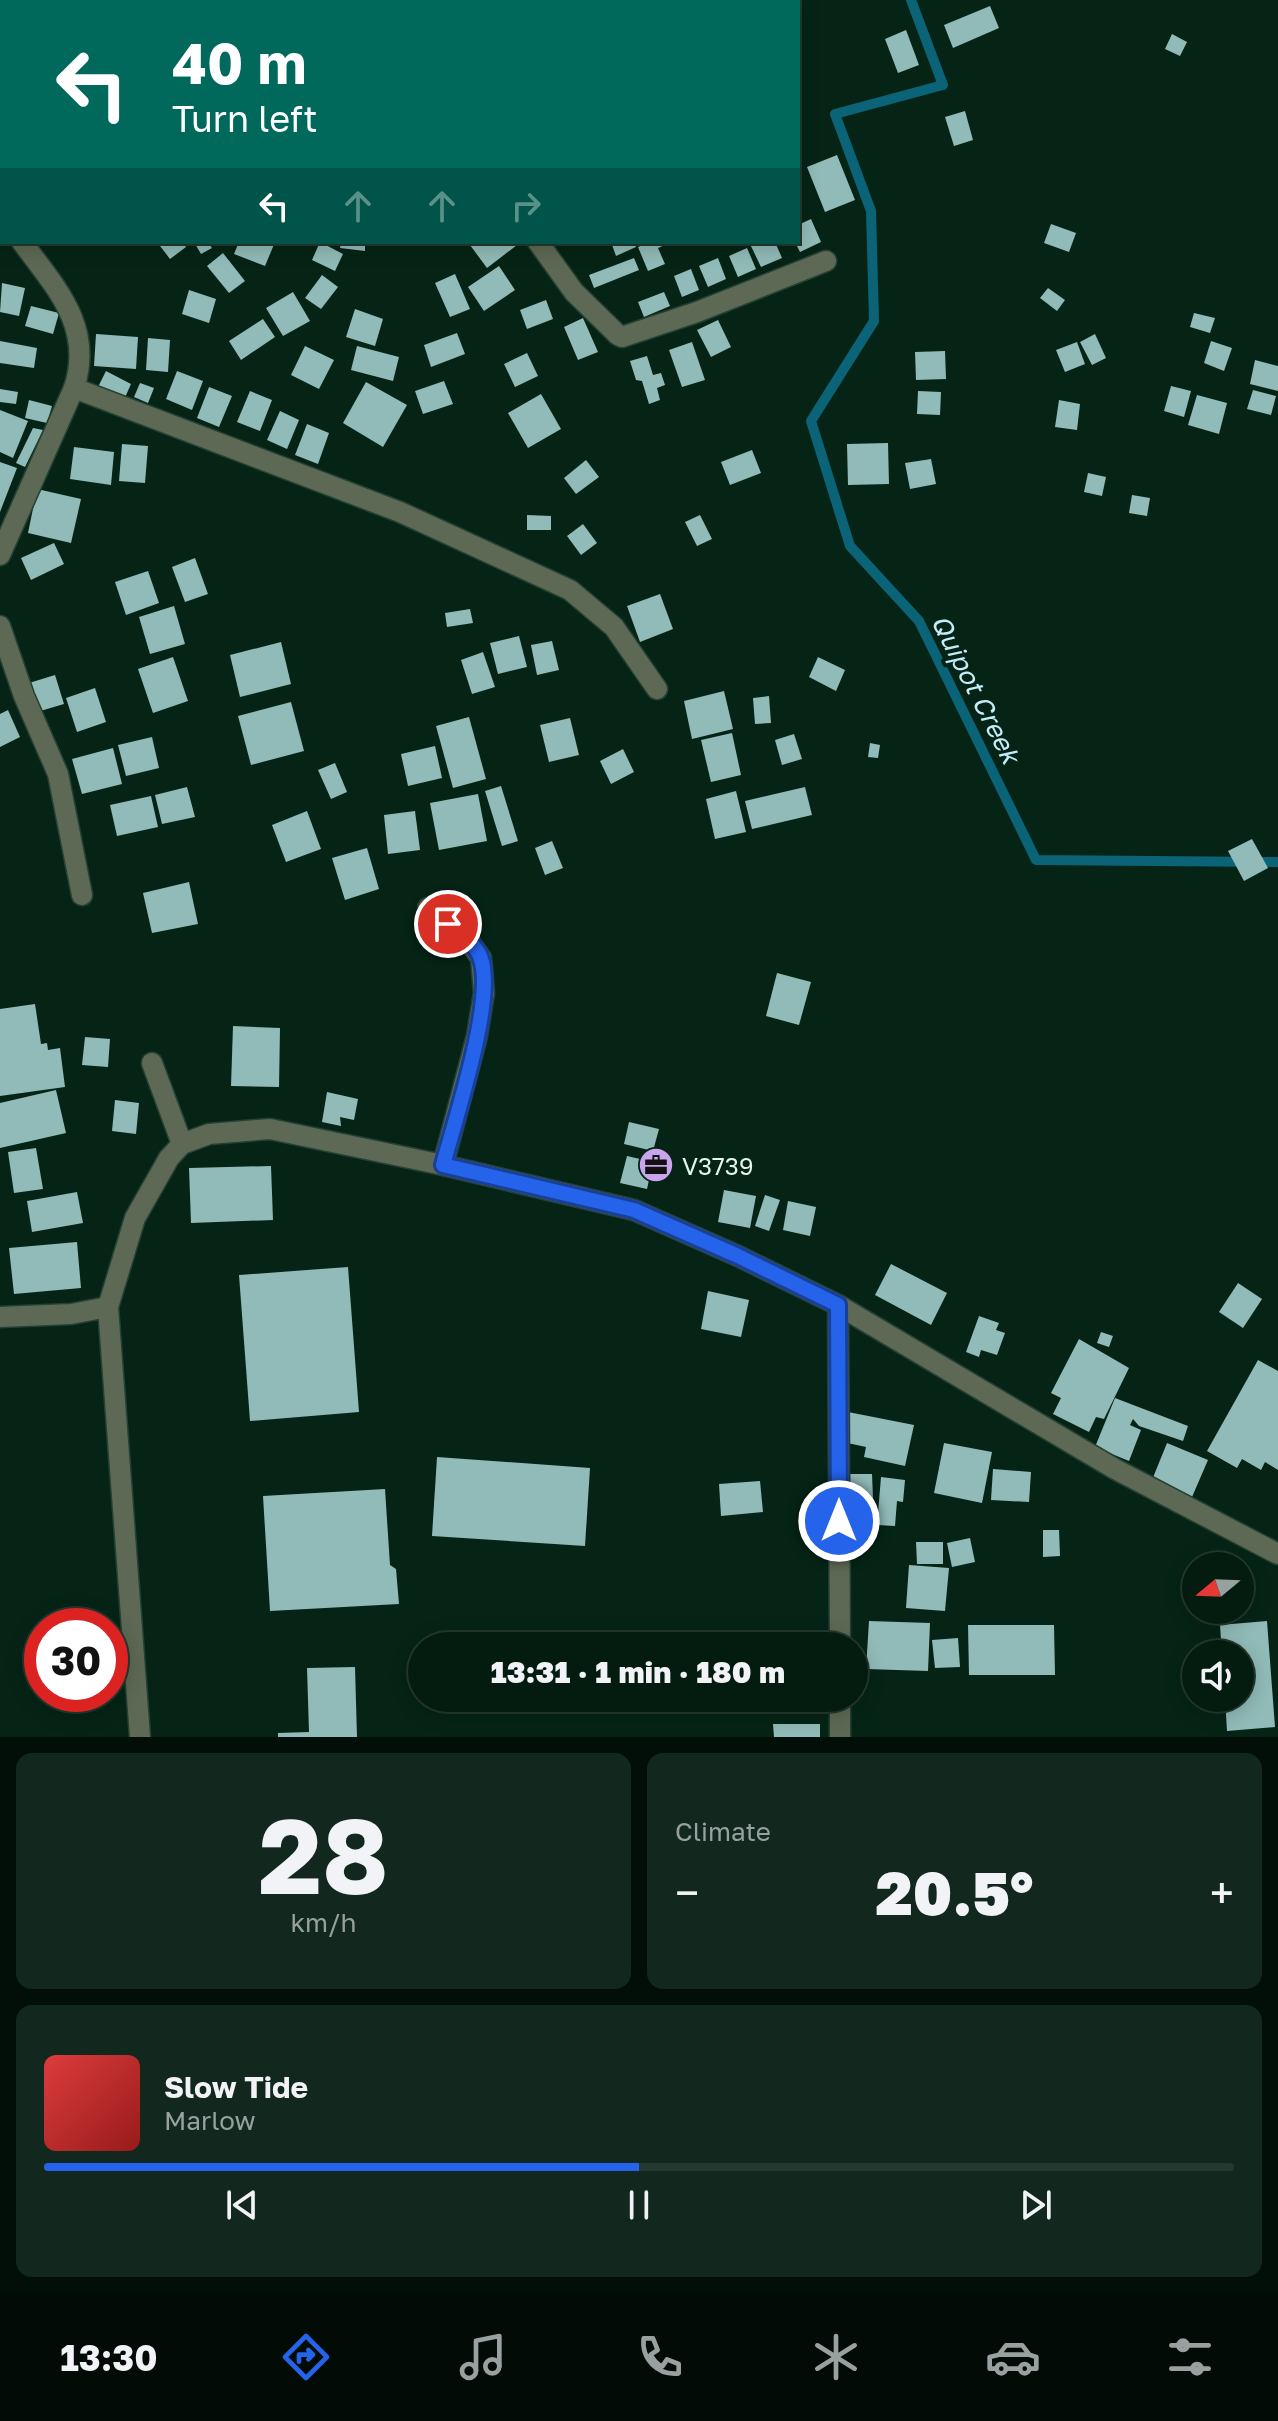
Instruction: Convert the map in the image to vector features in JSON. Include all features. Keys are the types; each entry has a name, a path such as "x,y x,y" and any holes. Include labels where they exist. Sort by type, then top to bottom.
{"street":[{"path":"0,555 80,368 80,342 75,321 59,292 23,244"},
{"path":"539,244 574,292 622,337 697,312 826,261"},
{"path":"74,388 400,512 570,590 614,627 657,689"},
{"path":"0,626 24,696 58,774 82,895"},
{"path":"428,908 467,939 481,958 484,993 477,1036 443,1165"},
{"path":"152,1063 182,1144"},
{"path":"140,1737 108,1307 135,1218 169,1158 182,1144 209,1134 270,1129 443,1165 634,1210 838,1305 1115,1469 1278,1554"},
{"path":"838,1305 840,1632"},
{"path":"0,1317 71,1314 108,1307"},
{"path":"840,1712 840,1737"}],"building":[{"path":"990,6 999,28 953,48 944,25"},
{"path":"906,30 919,65 898,73 885,39"},
{"path":"1172,34 1187,42 1180,56 1165,49"},
{"path":"965,111 973,140 954,146 945,117"},
{"path":"837,155 855,200 825,212 807,167"},
{"path":"811,219 821,242 800,252 796,244 800,244 800,224"},
{"path":"1051,224 1076,233 1069,252 1044,243"},
{"path":"159,244 184,244 186,247 170,259"},
{"path":"195,244 209,244 212,248 201,254"},
{"path":"238,244 274,244 265,266 234,254"},
{"path":"319,244 343,254 335,271 312,260"},
{"path":"341,244 365,244 365,251 340,248"},
{"path":"516,244 517,245 487,268 470,245"},
{"path":"612,244 635,244 636,247 616,256"},
{"path":"667,244 658,248 665,264 648,271 638,247"},
{"path":"750,244 776,244 782,258 761,267"},
{"path":"747,248 756,269 738,277 729,256"},
{"path":"223,253 245,281 229,293 207,266"},
{"path":"634,258 639,270 594,288 589,275"},
{"path":"718,258 726,279 708,287 699,266"},
{"path":"499,266 515,290 484,311 468,287"},
{"path":"691,269 699,290 682,297 674,276"},
{"path":"455,274 470,309 450,317 435,283"},
{"path":"322,275 338,287 321,309 305,298"},
{"path":"2,283 25,288 19,316 0,312"},
{"path":"1048,288 1065,300 1057,311 1040,298"},
{"path":"189,290 216,299 209,323 182,314"},
{"path":"293,292 310,321 283,336 266,308"},
{"path":"664,292 670,306 644,317 638,302"},
{"path":"546,300 553,319 527,329 520,310"},
{"path":"31,306 59,313 53,334 25,326"},
{"path":"355,309 383,319 375,346 346,337"},
{"path":"1194,313 1215,318 1210,333 1190,327"},
{"path":"583,318 598,352 578,360 564,327"},
{"path":"263,319 275,337 241,360 229,341"},
{"path":"718,320 731,347 711,357 697,330"},
{"path":"457,333 465,354 431,367 424,345"},
{"path":"96,334 138,337 136,369 94,366"},
{"path":"1095,334 1106,358 1092,365 1080,342"},
{"path":"148,338 170,340 168,372 146,370"},
{"path":"0,341 37,348 34,368 0,363"},
{"path":"1211,341 1232,348 1224,371 1204,363"},
{"path":"692,342 705,380 682,387 669,350"},
{"path":"1077,342 1085,364 1065,372 1056,350"},
{"path":"305,346 334,360 319,389 291,375"},
{"path":"357,346 399,357 393,381 351,370"},
{"path":"945,351 946,379 916,380 915,352"},
{"path":"527,353 538,376 515,387 504,364"},
{"path":"647,356 653,375 661,373 665,385 657,388 660,400 649,404 642,381 636,380 630,361"},
{"path":"1255,360 1278,366 1278,391 1250,384"},
{"path":"106,371 131,384 123,402 97,389"},
{"path":"177,371 203,381 192,410 166,399"},
{"path":"444,381 453,404 423,414 415,391"},
{"path":"366,382 407,405 383,447 343,423"},
{"path":"140,383 154,388 148,403 134,397"},
{"path":"1171,386 1191,391 1184,417 1164,411"},
{"path":"209,387 232,396 219,427 197,418"},
{"path":"0,389 18,392 16,404 0,402"},
{"path":"1253,390 1276,396 1271,415 1247,409"},
{"path":"250,391 272,400 260,431 237,422"},
{"path":"918,391 941,392 940,415 917,414"},
{"path":"541,394 561,429 528,448 508,413"},
{"path":"1197,395 1227,403 1219,434 1188,425"},
{"path":"29,400 52,406 47,423 25,418"},
{"path":"1059,400 1080,404 1077,430 1055,427"},
{"path":"0,410 28,421 13,458 0,452"},
{"path":"280,411 299,420 287,449 267,440"},
{"path":"307,424 329,433 318,464 295,455"},
{"path":"33,428 43,430 25,467 16,463"},
{"path":"888,443 889,484 848,485 847,444"},
{"path":"122,444 148,446 145,483 119,481"},
{"path":"74,447 114,452 111,485 70,479"},
{"path":"752,450 761,473 730,485 721,462"},
{"path":"931,459 936,484 910,489 905,463"},
{"path":"586,460 599,477 576,494 564,478"},
{"path":"0,462 17,468 0,512"},
{"path":"1088,473 1106,477 1102,496 1084,492"},
{"path":"37,489 81,499 71,543 28,533"},
{"path":"1132,495 1150,498 1147,516 1129,513"},
{"path":"527,515 551,516 551,530 527,530"},
{"path":"700,515 712,539 697,546 685,522"},
{"path":"583,524 597,543 581,555 567,536"},
{"path":"54,543 64,564 31,580 21,558"},
{"path":"195,558 208,594 185,602 172,567"},
{"path":"148,571 159,603 126,615 115,582"},
{"path":"660,594 673,629 640,642 627,606"},
{"path":"174,606 185,644 150,654 139,617"},
{"path":"470,609 473,623 447,627 445,613"},
{"path":"519,636 527,667 498,674 490,643"},
{"path":"552,641 559,670 537,675 531,645"},
{"path":"281,642 291,684 240,697 230,655"},
{"path":"483,652 495,687 472,694 461,660"},
{"path":"173,657 188,701 153,713 138,669"},
{"path":"818,657 845,670 836,691 809,677"},
{"path":"55,675 64,704 37,712 29,683"},
{"path":"95,688 106,722 77,732 66,698"},
{"path":"724,691 733,729 692,739 684,701"},
{"path":"769,696 771,723 755,724 753,698"},
{"path":"291,702 304,751 251,765 238,716"},
{"path":"8,710 20,737 0,747 0,714"},
{"path":"469,717 486,779 453,788 436,726"},
{"path":"570,718 579,755 549,762 540,725"},
{"path":"732,733 741,775 711,782 701,740"},
{"path":"794,734 802,759 782,765 775,740"},
{"path":"152,737 159,768 126,776 118,745"},
{"path":"870,743 880,745 878,758 868,757"},
{"path":"435,746 442,778 408,786 401,754"},
{"path":"113,748 122,784 82,794 72,759"},
{"path":"623,749 634,772 611,784 600,761"},
{"path":"335,763 347,792 331,799 318,770"},
{"path":"501,786 518,841 502,846 485,791"},
{"path":"187,787 195,817 162,824 155,795"},
{"path":"805,787 812,815 752,829 745,801"},
{"path":"736,791 746,832 715,839 706,799"},
{"path":"478,794 487,841 439,850 430,803"},
{"path":"151,796 158,827 117,836 110,805"},
{"path":"307,811 321,849 286,862 272,825"},
{"path":"415,811 420,850 388,854 384,815"},
{"path":"1252,839 1268,868 1244,881 1228,851"},
{"path":"552,841 563,868 545,875 535,848"},
{"path":"367,848 379,889 345,900 332,858"},
{"path":"189,882 198,924 152,933 143,893"},
{"path":"777,973 811,982 799,1025 766,1016"},
{"path":"35,1004 41,1044 47,1043 48,1050 60,1048 65,1087 0,1096 0,1009"},
{"path":"233,1026 280,1028 279,1087 231,1086"},
{"path":"85,1037 110,1039 108,1067 82,1065"},
{"path":"56,1090 66,1133 0,1148 0,1103"},
{"path":"327,1092 358,1099 354,1120 340,1117 341,1126 322,1122"},
{"path":"115,1100 139,1103 136,1134 112,1131"},
{"path":"629,1122 659,1129 653,1151 624,1144"},
{"path":"36,1148 43,1189 14,1193 8,1152"},
{"path":"627,1156 653,1162 647,1189 620,1183"},
{"path":"271,1166 273,1220 191,1223 189,1168"},
{"path":"724,1190 756,1196 750,1228 718,1222"},
{"path":"77,1192 83,1223 32,1232 27,1201"},
{"path":"765,1195 780,1200 769,1231 755,1226"},
{"path":"788,1201 816,1207 810,1236 783,1230"},
{"path":"77,1242 81,1288 14,1294 9,1248"},
{"path":"891,1264 947,1293 931,1325 875,1295"},
{"path":"348,1267 359,1412 250,1421 239,1275"},
{"path":"1238,1283 1262,1299 1243,1328 1219,1312"},
{"path":"708,1291 749,1300 741,1337 701,1329"},
{"path":"979,1316 999,1323 996,1330 1005,1333 997,1355 981,1350 979,1357 966,1352"},
{"path":"1101,1332 1113,1336 1109,1347 1097,1343"},
{"path":"1079,1339 1129,1368 1104,1419 1096,1417 1089,1432 1053,1414 1061,1398 1051,1393"},
{"path":"1258,1360 1278,1371 1278,1470 1265,1462 1261,1470 1242,1459 1237,1468 1207,1451"},
{"path":"1115,1398 1188,1426 1183,1441 1139,1426 1133,1419 1130,1425 1141,1430 1129,1461 1095,1447"},
{"path":"848,1412 914,1425 905,1466 864,1457 866,1447 843,1442"},
{"path":"944,1443 992,1452 982,1503 934,1493"},
{"path":"1167,1443 1208,1460 1192,1497 1152,1480"},
{"path":"437,1457 590,1468 585,1546 432,1536"},
{"path":"993,1469 1031,1472 1029,1502 991,1500"},
{"path":"843,1474 872,1474 873,1499 845,1498"},
{"path":"881,1477 905,1480 903,1502 897,1501 895,1526 877,1525"},
{"path":"760,1481 763,1512 721,1516 719,1484"},
{"path":"385,1489 390,1565 396,1569 399,1604 270,1611 263,1496"},
{"path":"1043,1530 1059,1530 1060,1556 1043,1557"},
{"path":"970,1538 975,1562 952,1567 947,1543"},
{"path":"916,1542 943,1542 943,1564 917,1564"},
{"path":"909,1565 949,1568 945,1611 906,1608"},
{"path":"869,1621 930,1623 928,1671 868,1669"},
{"path":"1267,1621 1275,1727 1227,1731 1226,1712 1254,1712 1254,1640 1221,1640 1220,1625"},
{"path":"968,1625 1054,1625 1055,1675 969,1675"},
{"path":"958,1638 960,1667 935,1668 932,1640"},
{"path":"355,1667 357,1737 278,1737 278,1733 309,1732 307,1668"},
{"path":"773,1724 820,1724 820,1737 774,1737"}],"waterway":[{"name":"Quipot Creek","path":"911,0 943,85 835,114 871,211 874,321 811,421 850,546 919,621 1036,860 1278,862"}],"place":[{"name":"V3739","path":"656,1165"}],"route":[{"path":"448,924 467,939 481,958 484,993 477,1036 443,1165 634,1210 838,1305 839,1521"}]}
